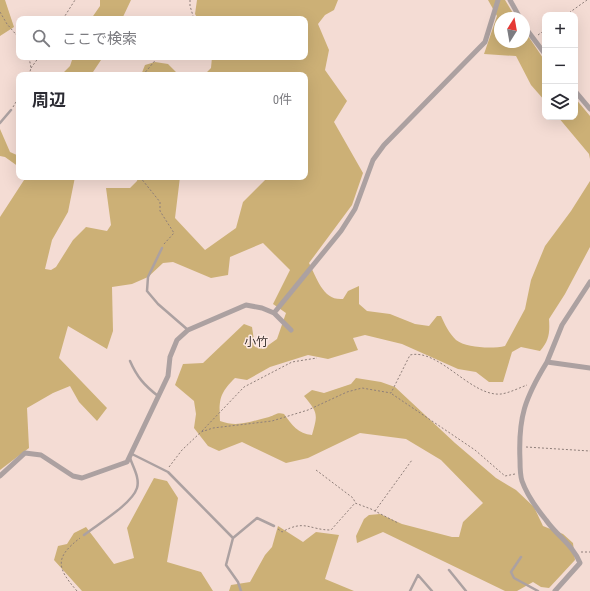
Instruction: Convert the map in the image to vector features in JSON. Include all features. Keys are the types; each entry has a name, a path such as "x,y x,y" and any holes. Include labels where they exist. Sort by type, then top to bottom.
{"street":[{"path":"274,313 341,231 354,209 373,160 384,145 485,42 498,0"},
{"path":"510,0 517,12"},
{"path":"530,35 542,50"},
{"path":"578,95 590,109"},
{"path":"555,591 580,563 576,552 547,522 528,494 521,480 519,434 525,405 535,382 547,362 562,325 590,282"},
{"path":"0,476 25,453 41,455 73,476 82,478 127,462 168,376 170,357 177,340 188,330 246,305 262,308 274,313 291,330"},
{"path":"547,362 590,368"}],"lane":[{"path":"0,123 11,110"},
{"path":"162,248 148,278 147,291 158,304 188,330"},
{"path":"130,361 137,376 144,386 159,397"},
{"path":"131,456 166,471 233,538"},
{"path":"84,535 129,500 137,488 137,476 131,456"},
{"path":"241,591 238,582 226,565 233,538 257,518 274,526"},
{"path":"521,557 511,572 514,578 538,591"},
{"path":"449,570 466,591"},
{"path":"410,591 418,575 432,591"}],"path":[{"path":"65,16 75,0"},
{"path":"190,0 193,16"},
{"path":"570,12 587,0"},
{"path":"0,12 7,24 16,34"},
{"path":"533,39 542,32"},
{"path":"30,60 31,68"},
{"path":"30,72 37,60"},
{"path":"146,72 156,60"},
{"path":"11,110 16,102"},
{"path":"142,180 160,202 160,210 174,233 162,248"},
{"path":"391,393 410,355 414,354 438,362 489,393 501,394 535,382"},
{"path":"166,471 182,450 244,387 292,362 317,358"},
{"path":"201,432 213,428 272,421 308,410 347,392 362,388 391,393 475,450 505,476 521,472"},
{"path":"519,447 590,451"},
{"path":"375,511 412,460"},
{"path":"316,470 353,498 355,503 398,523"},
{"path":"274,526 282,532 292,526 300,524 332,530 355,503"},
{"path":"77,591 63,575 60,561 63,554 84,535"},
{"path":"576,552 590,552"}],"shaded area":[{"path":"0,0 5,0 14,27 0,36"},
{"path":"100,0 131,0 123,16 93,16 100,6"},
{"path":"197,0 338,0 334,10 325,15 318,24 329,50 325,70 347,101 334,122 363,173 352,205 309,263 318,282 330,296 336,299 343,299 348,291 359,286 359,304 367,311 390,314 415,324 429,326 437,316 441,316 451,335 460,343 480,347 505,346 525,309 531,280 545,246 571,211 590,181 590,247 565,294 549,319 549,333 545,344 540,351 521,347 512,352 503,382 489,382 476,372 458,369 402,344 365,335 353,338 358,350 328,359 308,355 270,367 247,380 235,378 223,393 220,402 220,421 239,424 282,413 299,431 312,435 316,414 304,396 312,390 324,393 351,384 356,378 381,382 395,387 455,443 496,478 516,490 534,507 543,526 563,534 573,543 575,560 549,588 541,587 533,582 517,591 505,591 383,532 357,543 356,536 364,519 369,515 380,514 402,524 452,537 459,537 463,522 483,503 441,460 406,439 360,433 308,458 286,463 242,442 219,451 208,446 194,428 196,414 194,401 175,385 183,364 203,363 244,324 252,327 255,347 263,349 277,339 286,313 273,304 290,270 263,243 230,257 228,275 211,278 173,262 163,263 148,277 132,284 112,287 113,331 107,349 68,326 59,358 107,408 97,421 79,402 70,386 53,393 27,408 29,448 0,470 0,217 24,180 74,180 68,212 52,240 45,269 51,270 56,267 73,240 86,227 107,231 111,225 106,188 130,188 137,180 180,180 175,218 205,250 236,228 243,202 265,180 308,180 308,72 207,72 211,68 212,60 308,60 308,16 196,16 195,14"},
{"path":"488,0 505,0 512,12 495,12"},
{"path":"494,25 494,48 530,48 530,39 542,57 542,98 531,85 516,56 484,54"},
{"path":"72,60 101,60 93,72 64,72 70,66"},
{"path":"155,62 168,64 176,72 142,72 145,65"},
{"path":"578,102 590,116 590,159 589,154 561,120 578,120"},
{"path":"0,129 10,152 16,155 16,165 5,157 0,156"},
{"path":"154,478 167,481 178,498 167,562 201,572 213,591 82,591 54,560 58,546 67,544 74,533 86,527 114,564 134,558 127,528"},
{"path":"278,526 303,542 316,532 339,535 325,579 354,591 229,591 231,585 250,582 265,555 272,547"}],"district":[{"name":"小竹","path":"256,342"}]}
